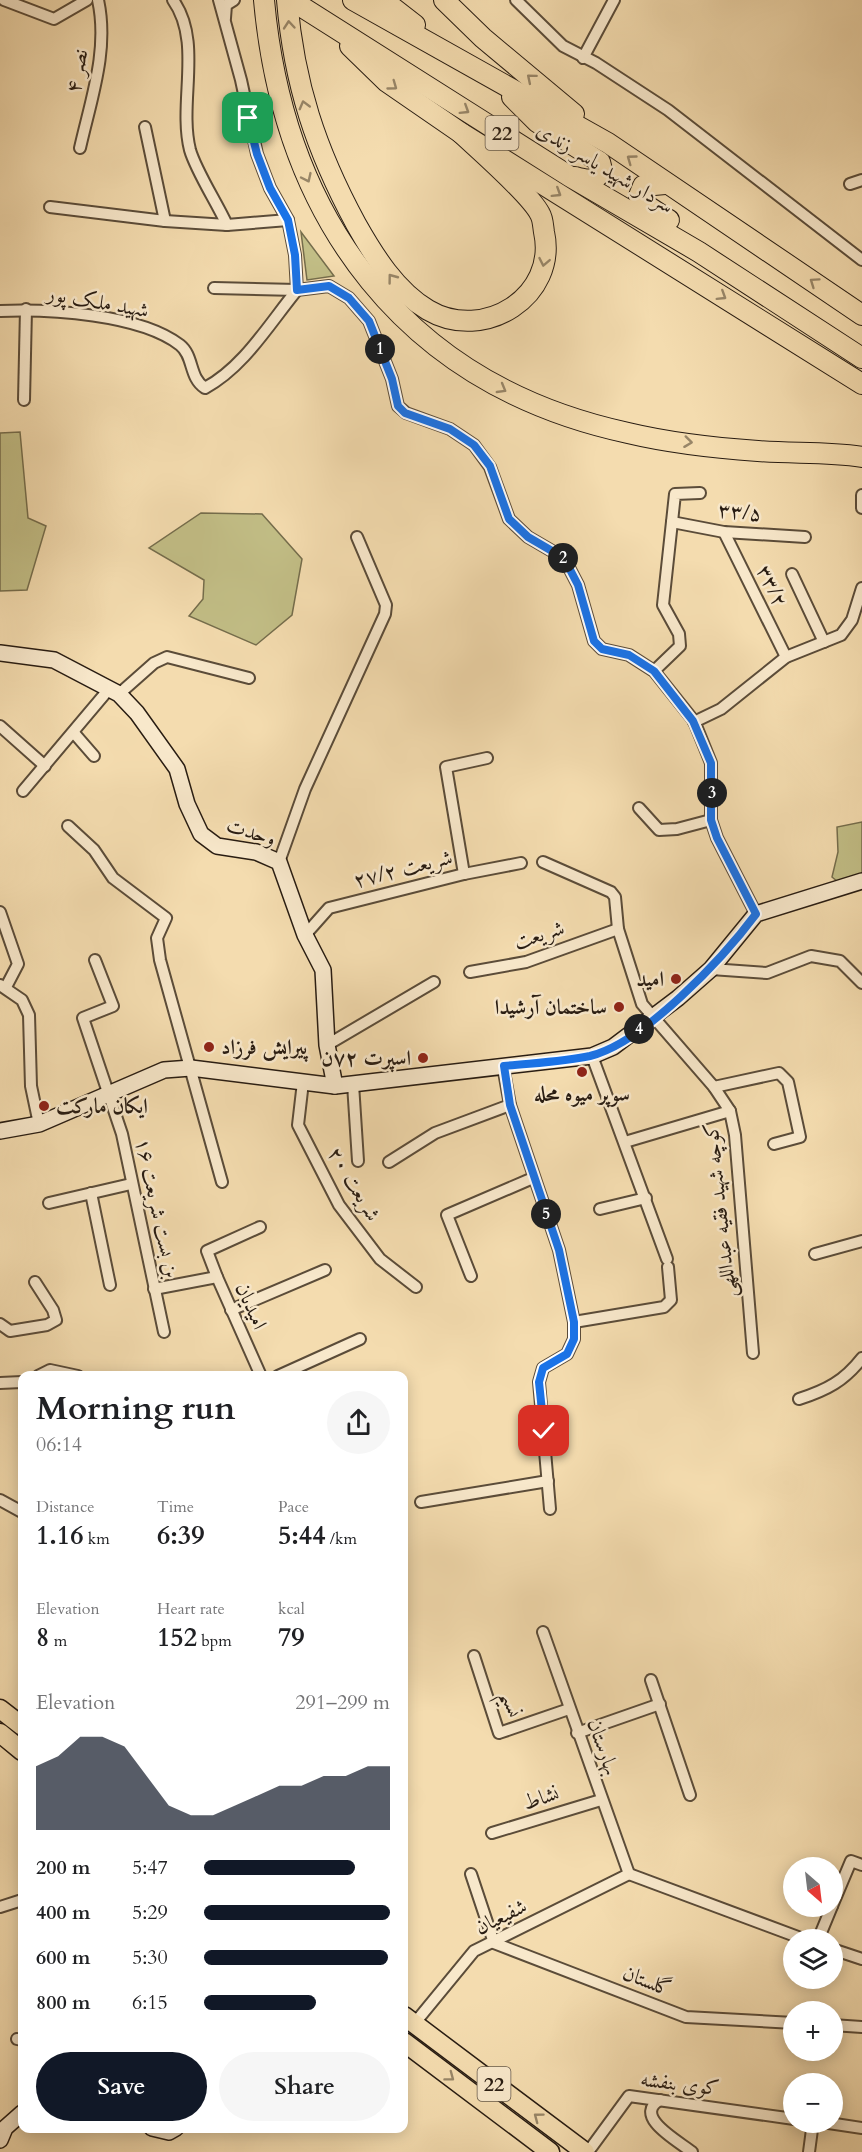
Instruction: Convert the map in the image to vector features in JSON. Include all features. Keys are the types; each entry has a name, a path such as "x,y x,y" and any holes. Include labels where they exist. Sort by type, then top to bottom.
{"highway":[{"path":"264,0 268,42 287,123 302,167 329,224 368,281 413,328 462,366 512,395 569,419 630,434 759,451 862,457"},
{"path":"286,0 291,50 310,126 331,178 368,244 400,288 429,311 455,320 486,319 510,310 528,295 542,274 547,247 540,214 461,133"},
{"name":"سردار شهید یاسر زندی","path":"291,0 569,176 699,252 862,358"},
{"name":"سردار شهید یاسر زندی","path":"353,0 608,143 665,184 862,315"},
{"path":"383,0 457,59"},
{"path":"444,0 483,38 608,143"},
{"path":"320,17 387,82 461,133 862,384"},
{"path":"497,82 537,122 600,162 599,176 590,180 569,176"},
{"path":"665,184 643,186 639,196 644,203 693,236 699,252"}],"main road":[{"path":"0,1709 18,1723"},
{"path":"0,1734 18,1748"},
{"name":"22","path":"409,2020 586,2152"},
{"path":"408,2045 550,2152"},
{"path":"500,2115 513,2098"}],"street":[{"path":"4,0 54,19 87,0"},
{"name":"نصر ۴","path":"80,148 102,52 103,24 98,0"},
{"path":"173,0 180,10 187,37 186,118 190,151 227,225"},
{"path":"219,0 224,25 241,80 257,154 270,188 288,220 295,255 297,290"},
{"path":"224,25 226,5 234,0"},
{"path":"516,0 564,46 596,63 668,110 862,260"},
{"path":"583,58 614,0"},
{"path":"145,127 165,221"},
{"path":"850,184 862,180"},
{"path":"50,207 165,221 227,225 288,220"},
{"path":"214,288 297,290 329,286 349,298 369,321 392,379 398,406 405,413 450,429 474,445 490,466 509,519 528,537 564,558 578,585 594,641 602,649 629,655 654,671 694,722 711,763 711,820 717,838 756,914"},
{"name":"شهید ملک پور","path":"0,311 26,309 73,313 137,325 182,346 196,382 205,388 222,378 240,360 297,290"},
{"path":"24,400 26,309"},
{"path":"654,671 680,646 679,634 663,605 675,494 700,493"},
{"path":"862,495 862,508"},
{"name":"۳۳/۵","path":"672,522 724,532 805,537"},
{"name":"۳۳/۲","path":"724,532 786,657"},
{"path":"279,862 305,789 385,614 386,605 357,537"},
{"path":"792,574 824,642"},
{"path":"694,722 721,709 786,657 841,635 852,620 862,588"},
{"name":"وحدت","path":"0,653 54,660 114,691 137,713 177,769 187,804 201,834 217,846 256,852 279,862 305,935 322,970 327,1045 335,1086"},
{"path":"23,791 114,691 154,663 167,657 249,678"},
{"path":"0,726 45,766"},
{"path":"74,733 94,756"},
{"path":"464,874 446,767 487,758"},
{"path":"639,808 659,830 677,829 711,820"},
{"path":"68,826 94,850 113,878 165,918 157,938 160,960 222,1182"},
{"name":"کوچه شهید فقیه عبداللهی","path":"543,862 611,892 615,897 618,929 642,1004 714,1087 730,1111 735,1135 753,1353"},
{"name":"شریعت ۲۷/۲","path":"305,935 329,908 464,874 521,863"},
{"path":"0,1131 39,1124 164,1070 191,1068 335,1086 592,1056 613,1047 653,1019 711,969 756,914 862,881"},
{"path":"0,912 13,943 18,964 3,986 22,1000 29,1015 31,1086 39,1124"},
{"name":"شریعت","path":"470,972 526,962 618,929"},
{"path":"711,969 767,973 811,956 840,961 862,983"},
{"name":"بن بست شریعت ۱۶","path":"95,960 113,1006 83,1018 122,1134 164,1332"},
{"path":"327,1045 434,982"},
{"path":"574,1322 664,1307 671,1300 668,1263 592,1056"},
{"path":"504,1066 510,1105 559,1250 574,1322 574,1339 567,1354 543,1368 539,1382 550,1509"},
{"path":"714,1087 779,1073 789,1082 800,1137 774,1144"},
{"name":"شریعت ۲۰","path":"303,1082 298,1125 339,1205 380,1258 416,1287"},
{"path":"353,1084 358,1161"},
{"path":"390,1162 435,1133 510,1105"},
{"path":"625,1142 730,1111"},
{"path":"471,1276 447,1215 533,1178"},
{"path":"49,1203 131,1184"},
{"path":"91,1193 110,1285"},
{"path":"600,1209 646,1198"},
{"path":"217,1277 207,1251 260,1227"},
{"path":"815,1254 862,1241"},
{"path":"231,1310 325,1270"},
{"name":"امیدیان","path":"154,1289 217,1277 259,1371"},
{"path":"0,1324 10,1331 47,1325 56,1320 53,1310 35,1282"},
{"path":"289,1371 360,1339"},
{"path":"799,1399 829,1389 850,1374 862,1358"},
{"path":"0,1383 18,1382"},
{"path":"421,1502 548,1480"},
{"path":"0,1500 18,1510"},
{"name":"بهارستان","path":"543,1632 629,1874"},
{"name":"نسیم","path":"474,1656 498,1732 569,1709"},
{"path":"651,1680 690,1795"},
{"path":"0,1703 18,1716"},
{"path":"578,1732 660,1704"},
{"name":"نشاط","path":"492,1833 601,1800"},
{"path":"843,1880 851,1861 862,1864"},
{"path":"471,1874 494,1943"},
{"path":"629,1874 783,1931"},
{"name":"شفیعیان","path":"409,2020 474,1951 629,1874"},
{"path":"0,1907 18,1901"},
{"name":"گلستان","path":"494,1943 686,2017 783,2022"},
{"path":"843,1953 862,1959"},
{"path":"843,2025 862,2026"},
{"name":"کوی بنفشه","path":"586,2152 629,2096 783,2117"},
{"path":"660,2100 654,2104 651,2113 652,2121 692,2152"},
{"path":"2,2130 18,2116"},
{"path":"843,2125 862,2128"},
{"path":"809,2152 812,2133"}],"shaded area":[{"path":"301,232 334,276 307,280"},
{"path":"20,432 28,518 46,526 27,590 0,591 0,433"},
{"path":"201,513 262,514 302,559 292,615 256,645 189,616 203,599 204,580 149,548"},
{"path":"862,822 862,876 838,882 832,877 838,852 837,827"}],"place":[{"name":"امید","path":"676,979"},
{"name":"ساختمان آرشیدا","path":"619,1007"},
{"name":"پیرایش فرزاد","path":"209,1047"},
{"name":"اسپرت ۷۲ن","path":"423,1058"},
{"name":"سوپر میوه محله","path":"582,1072"},
{"name":"ایکان مارکت","path":"44,1106"}],"route":[{"path":"248,118 257,154 270,188 288,220 295,255 297,290 314,286 329,286 349,298 369,321 392,379 398,406 405,413 422,417 450,429 474,445 490,466 509,519 528,537 564,558 578,585 594,641 602,649 629,655 654,671 693,721 711,763 711,820 717,838 728,855 756,914 711,969 653,1019 613,1047 592,1056 504,1066 510,1105 559,1250 574,1322 574,1339 567,1354 543,1368 539,1382 544,1431"}]}
